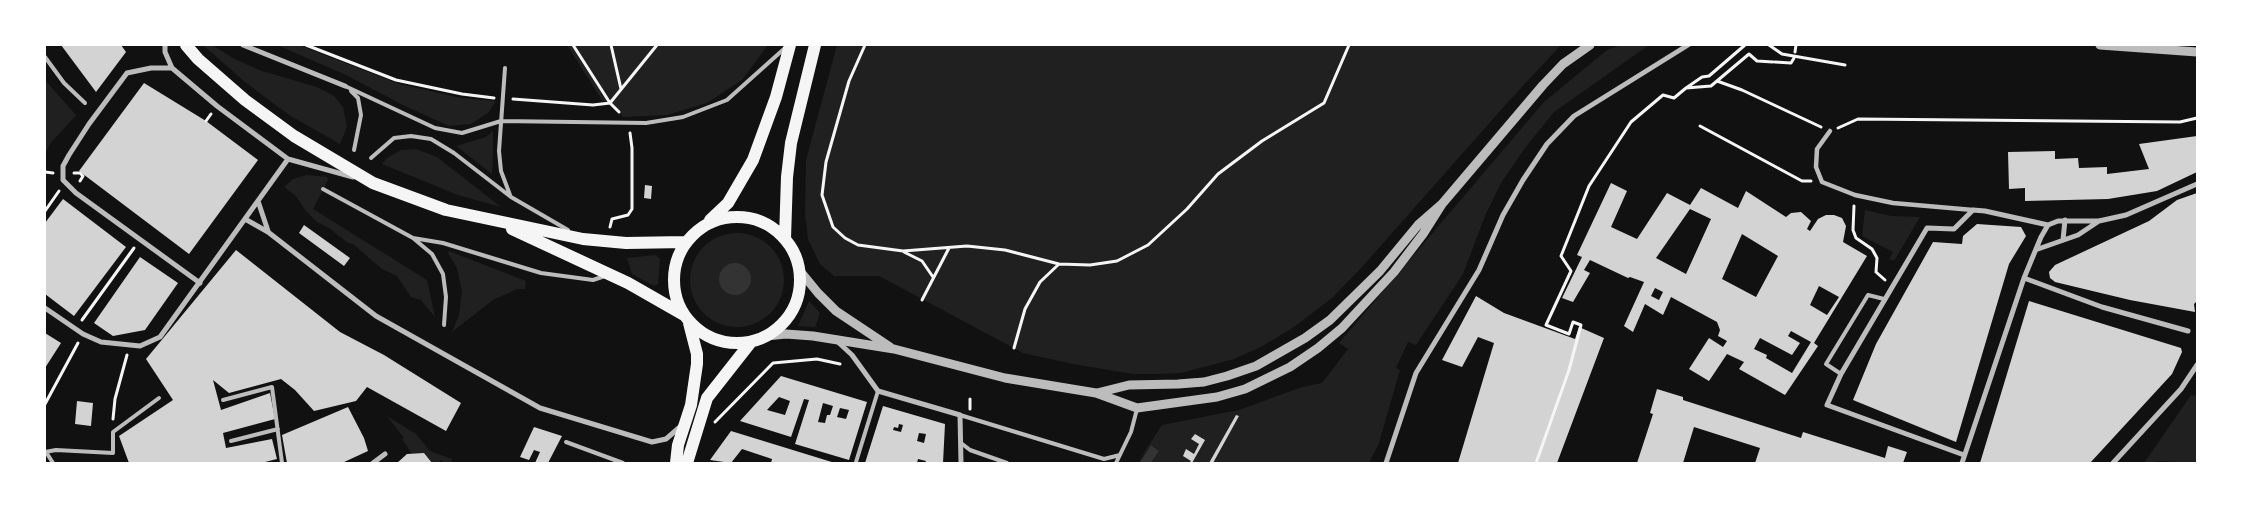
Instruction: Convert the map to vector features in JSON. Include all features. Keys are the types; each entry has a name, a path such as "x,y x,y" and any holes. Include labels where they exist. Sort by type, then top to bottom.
{"main road":[{"path":"186,45 198,59 245,100 324,156 373,183 446,210 583,238 626,243 685,242"},
{"path":"676,463 678,445 691,405 697,354 687,319 675,298 673,279 676,259 685,242 707,224 728,202 753,160 776,97 789,45"},
{"path":"785,238 787,177 791,143 816,45"},
{"path":"489,219 610,274 656,298 687,319 702,334 718,341 734,344 750,342 766,336 782,325 793,309 800,290 800,270 795,253 785,238 768,225 748,217 727,217 707,224"},
{"path":"687,463 707,398 750,342"}],"street":[{"path":"165,45 165,52 172,68 217,106 288,159 373,183"},
{"path":"243,45 345,86"},
{"path":"1096,393 1129,385 1152,386 1204,382 1227,376 1265,362 1305,338 1330,320 1380,271 1418,226 1442,204 1562,64 1590,45"},
{"path":"1386,463 1416,373 1479,270 1503,215 1522,180 1547,144 1574,116 1688,45"},
{"path":"2100,45 2197,52"},
{"path":"172,68 151,68 127,73 89,124 69,155 63,166 63,180 200,283"},
{"path":"1830,131 1817,149 1816,167 1822,182 1855,195 1893,203 1985,211 2048,225 2065,220 2099,221 2126,215 2197,184"},
{"path":"45,308 82,334 101,342 140,346 160,337 288,159"},
{"path":"258,201 268,232"},
{"path":"766,336 803,335 894,349 1005,378 1096,393 1137,408 1217,397 1245,389 1290,367 1336,333 1367,302 1423,234 1442,204"},
{"path":"1964,455 1827,405 1841,374 1927,228 1954,229 1973,210"},
{"path":"245,219 268,232 376,316 540,408 652,442 666,438 686,422"},
{"path":"2063,240 2065,220"},
{"path":"2038,249 2085,232 2099,221"},
{"path":"1962,463 2024,278 2048,225"},
{"path":"800,270 818,293 836,310 868,334 894,349"},
{"path":"2024,278 2102,307 2188,331"},
{"path":"838,341 852,355 878,391 960,415 961,463"},
{"path":"2113,463 2181,388 2197,365"},
{"path":"373,463 385,454"}],"lane":[{"path":"345,86 434,128 462,133 501,121 646,124 684,117 727,100 789,45"},
{"path":"45,57 64,83 85,103"},
{"path":"505,68 501,98 499,160 504,183 511,197"},
{"path":"345,86 358,98 361,115 354,150"},
{"path":"371,158 394,138 411,136 431,139 454,153 511,197 583,238"},
{"path":"323,189 413,238 432,254 443,274 446,296 444,325"},
{"path":"413,238 443,243 541,274 593,280 610,274"},
{"path":"1841,374 1826,364 1868,295 1884,299"},
{"path":"223,400 272,387 282,463"},
{"path":"856,462 878,391"},
{"path":"53,463 45,452 56,450 113,453 113,432 158,398"},
{"path":"1116,463 1131,432 1137,408"},
{"path":"960,415 1104,459 1120,455"},
{"path":"232,442 278,429"},
{"path":"566,442 623,463"},
{"path":"961,443 970,450 1007,463"}],"path":[{"path":"306,45 396,80 462,94 593,105 610,103 657,45"},
{"path":"573,45 610,103 627,124 632,148 632,209 628,215 612,219 610,229"},
{"path":"611,45 621,90"},
{"path":"865,45 848,81 826,162 822,195 833,227 844,238 858,245 903,251 967,246 1005,250 1059,264 1090,265 1118,262 1148,245 1187,210 1218,174 1262,141 1324,103 1349,45"},
{"path":"1536,463 1569,370 1581,325 1573,322 1568,334 1546,325 1571,271 1561,256 1589,186 1631,122 1663,96 1674,98 1702,77 1709,76 1745,45"},
{"path":"1770,45 1782,54 1845,65"},
{"path":"1795,52 1796,45"},
{"path":"1686,88 1711,86 1749,54 1757,61 1791,63 1794,58"},
{"path":"1716,81 1742,90 1830,131 1858,119 2180,122 2197,118"},
{"path":"1700,126 1802,181 1822,182"},
{"path":"80,181 82,175"},
{"path":"45,211 65,182"},
{"path":"1855,195 1853,230 1856,238 1872,249 1877,258 1876,272 1892,285"},
{"path":"76,329 140,239"},
{"path":"922,300 949,247"},
{"path":"903,251 922,261 933,277"},
{"path":"1014,348 1029,302 1040,282 1059,264"},
{"path":"45,404 82,334"},
{"path":"113,432 115,399 129,345"},
{"path":"711,426 773,363 817,359 840,364"}],"shaded area":[{"path":"203,45 212,45 233,58 259,70 317,87 334,96 343,107 347,127 340,144 289,115 245,82"},
{"path":"277,45 299,45 399,84 461,98 496,101 488,113 471,124 449,126 403,105 346,75"},
{"path":"567,45 768,45 742,80 707,103 667,115 623,117 610,103 602,100"},
{"path":"837,45 1561,45 1332,298 1294,327 1261,347 1234,359 1181,373 1133,374 1023,353 879,276 834,276 820,264 808,239 805,214 806,160"},
{"path":"1621,45 1649,45 1554,112 1525,148 1501,183 1485,216 1463,274 1416,345 1408,342 1396,368 1400,370 1379,443 1369,463 1151,463 1159,451 1151,445 1137,463 1162,425 1239,410 1302,387 1322,383 1348,349 1339,343 1544,102 1607,50"},
{"path":"45,80 76,115 50,144 45,154"},
{"path":"493,131 492,174 456,146 486,137"},
{"path":"416,149 437,157 501,207 458,195 382,164 387,158 401,150"},
{"path":"307,175 327,177 328,180 313,209 427,280 435,317 421,300 411,297 397,276 382,269 353,244 348,243 329,228 317,222 305,210 296,196 284,187 293,179"},
{"path":"1865,210 1891,216 1920,217 1894,261 1889,259 1893,252 1862,236"},
{"path":"737,233 755,236 770,247 781,262 784,280 781,298 770,313 755,324 737,327 719,324 704,313 693,298 690,280 693,262 704,247 719,236"},
{"path":"449,251 526,281 525,289 517,289 493,300 452,332 459,315 462,291 457,268 448,253"},
{"path":"656,255 660,259 658,284 654,286 632,274 627,258"},
{"path":"735,263 746,268 751,279 746,290 735,295 724,290 719,279 724,268"},
{"path":"809,301 820,313 815,327 798,326"},
{"path":"2191,395 2197,396 2197,463 2161,461 2144,463"},
{"path":"387,416 416,434 430,451 452,459 451,463 445,463 441,460 439,463 432,463 412,454 402,439 404,438"},
{"path":"1151,445 1159,451 1151,463 1139,463"}],"building":[{"path":"61,45 121,45 126,52 96,92"},
{"path":"144,83 206,121 258,160 189,254 79,171"},
{"path":"2197,136 2197,172 2157,191 2108,199 2025,201 2025,188 2009,189 2008,152 2055,151 2055,159 2078,158 2079,168 2107,167 2107,174 2149,169 2139,144"},
{"path":"1611,183 1627,191 1611,227 1637,239 1667,193 1690,205 1701,188 1738,208 1746,191 1786,217 1791,213 1801,212 1811,221 1807,229 1810,231 1818,219 1826,215 1842,218 1846,226 1843,242 1867,256 1814,343 1818,346 1785,395 1739,369 1744,362 1727,354 1709,381 1689,369 1709,338 1723,347 1727,341 1718,336 1720,330 1717,322 1671,297 1663,315 1645,304 1633,332 1624,326 1644,282 1628,278 1590,260 1584,270 1590,273 1573,302 1562,298 1582,257 1577,255","holes":["1690,209 1711,219 1686,274 1656,258","1742,234 1778,256 1756,297 1722,279","1819,286 1839,297 1827,315 1810,305","1655,288 1663,292 1659,300 1651,296","1791,331 1811,342 1792,373 1766,358 1767,355 1754,349 1760,338 1792,355 1800,343 1788,336"]},
{"path":"645,185 652,186 651,199 644,198"},
{"path":"2197,193 2197,301 2194,304 2195,312 2130,300 2055,282 2050,278 2049,272 2055,265 2149,221 2177,200"},
{"path":"63,199 126,247 74,316 45,294 45,223"},
{"path":"1977,224 2021,227 2026,236 2009,264 1956,442 1853,400 1876,344 1933,242 1962,244 1963,236"},
{"path":"304,225 350,258 344,266 299,233"},
{"path":"236,250 340,332 384,355 461,403 446,431 367,387 356,401 314,411 295,390 281,379 229,393 213,380 221,410 270,393 275,419 223,433 226,448 272,439 277,459 261,463 129,463 119,436 173,400 146,359"},
{"path":"140,257 178,283 145,330 113,336 94,323"},
{"path":"1476,296 1504,313 1575,339 1579,327 1604,338 1557,463 1458,463 1494,343 1478,337 1462,367 1442,360"},
{"path":"2029,301 2181,348 2182,352 2172,374 2090,463 1980,463"},
{"path":"45,333 61,343 45,368"},
{"path":"781,376 867,402 849,460 795,444 809,400 804,399 791,437 740,421","holes":["779,397 790,401 785,415 767,410","823,403 833,406 830,415 827,415 825,423 818,422","840,408 849,410 846,419 837,417"]},
{"path":"1657,389 1683,397 1683,400 1801,438 1803,432 1885,458 1888,446 1907,452 1903,463 1755,463 1760,448 1694,427 1683,463 1637,463 1653,414 1650,413"},
{"path":"77,401 93,403 91,426 75,424"},
{"path":"883,406 945,424 943,463 925,463 926,461 918,459 917,463 865,463","holes":["899,424 903,425 901,432 893,430 894,427 898,428","919,433 926,434 924,443 917,441"]},
{"path":"348,407 364,438 368,451 342,463 287,463 282,435"},
{"path":"1236,415 1239,416 1213,463 1209,463"},
{"path":"534,427 562,436 548,463 535,463 540,452 534,450 529,460 520,457"},
{"path":"731,431 835,463 771,463 772,459 742,449 731,463 710,460"},
{"path":"1195,434 1205,440 1192,463 1189,463 1191,461 1183,456 1186,449 1194,454 1199,444 1191,439"},
{"path":"424,453 432,463 397,463 407,454"}]}
